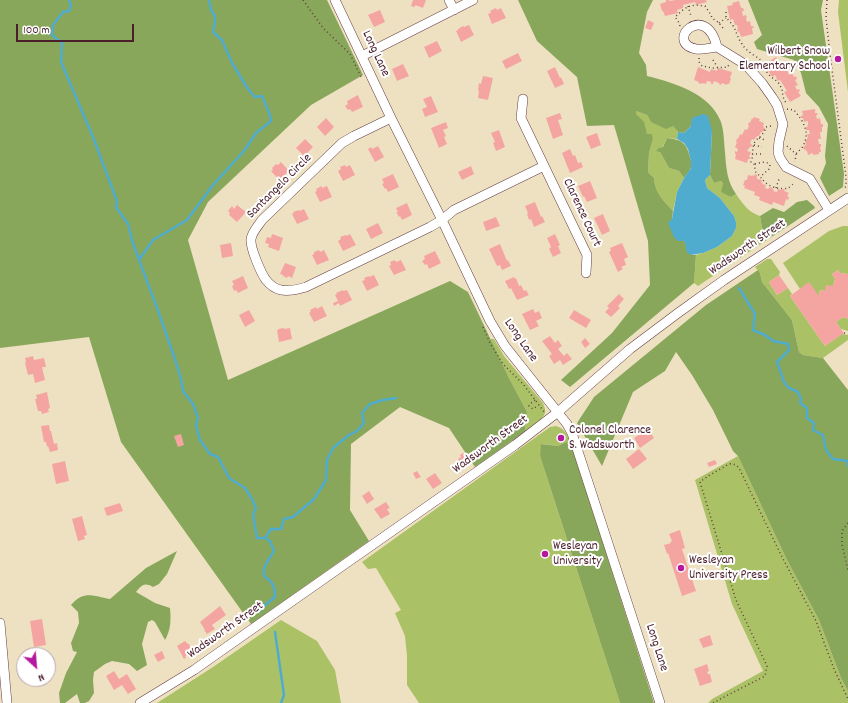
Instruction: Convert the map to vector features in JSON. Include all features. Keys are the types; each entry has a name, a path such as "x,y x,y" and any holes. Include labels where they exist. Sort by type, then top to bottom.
{"street":[{"name":"Long Lane","path":"335,0 490,321 505,346 568,424 575,440 660,703"},
{"path":"450,0 454,10"},
{"path":"362,56 473,0"},
{"path":"717,47 715,36 710,29 703,24 696,23 689,26 684,32 684,40 691,47 699,49 717,47 746,65 757,77 777,105 783,124 778,152 780,158 786,167 810,179 829,210"},
{"name":"Clarence Court","path":"523,99 521,118 587,255 586,273"},
{"name":"Santangelo Circle","path":"391,118 342,143 262,220 254,232 251,240 252,251 266,280 272,286 282,290 294,290 306,287 442,220"},
{"path":"442,220 454,210 544,166"},
{"name":"Wadsworth Street","path":"140,703 194,670 515,445 558,412 630,349 724,280 829,210 846,194"},
{"path":"0,623 7,703"}],"path":[{"path":"303,0 323,28 350,54 364,83"},
{"path":"827,0 826,18 846,177 846,194"},
{"path":"680,30 680,24 675,17 688,6 692,5 705,6 712,18 723,28"},
{"path":"688,6 691,16"},
{"path":"726,12 726,18 735,27 738,37 744,47 761,60 758,66 765,70 778,82 786,102"},
{"path":"719,23 726,18"},
{"path":"699,49 699,62 702,66 712,68 728,67 734,57"},
{"path":"713,60 718,68"},
{"path":"785,109 794,110 802,119 807,134 804,145 796,154 795,172"},
{"path":"751,162 756,140 765,131 766,127 771,126"},
{"path":"759,138 765,140"},
{"path":"780,139 796,154"},
{"path":"754,145 762,147"},
{"path":"752,154 762,154"},
{"path":"747,162 754,164 766,162 770,165 769,169 761,176"},
{"path":"754,164 756,173 761,176 766,184 776,188 788,188 793,184"},
{"path":"776,188 779,179"},
{"path":"844,333 848,334"},
{"path":"535,400 530,407 533,409 539,405"},
{"path":"713,703 765,676 767,666 736,600 700,482 702,479 729,464 737,466 742,474 781,555 816,621 834,669 848,699"},
{"path":"848,522 842,531 842,545 848,570"}],"green space":[{"path":"0,0 327,0 363,75 311,105 208,202 188,240 228,380 450,281 468,292 527,412 525,427 526,431 475,467 449,428 400,407 351,444 350,510 369,541 251,624 121,442 89,337 0,348"},
{"path":"518,0 653,0 647,12 639,53 646,65 647,76 668,82 690,91 709,104 716,112 723,129 728,174 736,194 731,197 721,192 723,184 721,181 714,183 710,175 712,131 691,126 684,133 678,132 673,126 666,129 651,122 647,115 636,111 636,114 644,122 647,134 652,134 653,139 649,153 648,172 654,178 656,188 660,196 673,211 672,219 686,244 686,249 691,255 696,255 694,283 570,387 561,380 612,333 650,285 648,241 614,125 587,126 577,77 537,41"},
{"path":"748,0 823,0 821,10 844,174 843,187 829,196 820,178 826,163 825,156 828,124 819,107 806,93 801,73 794,60 757,49 754,42 762,35"},
{"path":"839,0 848,0 848,92 838,12"},
{"path":"636,111 647,115 651,122 673,126 678,132 677,139 667,138 660,152 669,168 679,171 684,178 677,192 673,211 660,196 656,188 654,178 648,172 649,153 653,139 651,134 647,134 636,114"},
{"path":"667,138 680,141 687,148 691,160 691,166 684,178 679,171 669,168 660,152 656,151 663,147"},
{"path":"710,175 714,183 721,181 731,197 736,194 749,210 760,216 762,228 770,238 698,286 694,283 696,255 717,247 732,236 736,228 734,216 720,198 707,188 705,180"},
{"path":"807,200 815,208 770,238 762,228 760,216 773,208 784,212 797,202"},
{"path":"843,226 848,226 848,274 840,273 838,270 832,274 835,279 833,286 825,291 820,290 819,296 800,289 783,263 829,231"},
{"path":"767,259 771,259 780,272 779,275 769,282 777,295 788,288 792,294 790,296 825,346 842,334 848,335 848,340 823,358 803,355 799,352 792,320 762,282 760,273 755,267"},
{"path":"758,270 762,282 792,320 799,352 803,355 823,358 848,390 848,691 841,678 819,620 786,558 738,456 733,451 713,410 676,352 665,371 633,392 602,466 577,423 594,397 706,305"},
{"path":"843,317 848,319 848,331 841,329 836,322"},
{"path":"490,339 494,339 504,356 543,403 545,411 544,415 526,431 525,427 527,412"},
{"path":"556,426 566,433 570,440 558,446 542,444 540,456 620,703 419,703 407,685 405,636 395,613 401,610 376,568 368,569 362,562 550,427"},
{"path":"570,440 654,703 620,703 540,456 541,444 558,446"},
{"path":"738,456 786,558 819,620 841,678 848,691 848,703 708,703 712,699 763,671 732,604 695,480"},
{"path":"177,551 167,574 159,584 153,587 143,585 136,592 155,603 170,608 170,624 165,640 155,622 152,620 148,622 142,644 147,665 137,671 129,664 112,661 105,664 94,672 94,693 89,701 80,703 77,694 65,703 60,703 59,693 66,673 77,652 73,651 71,643 79,623 78,612 71,605 80,597 89,595 110,599 146,568"},
{"path":"281,620 317,641 335,670 341,703 157,703 213,667"}],"water":[{"path":"703,114 708,116 712,131 710,175 705,180 707,188 720,198 734,216 736,228 732,236 717,247 703,253 691,255 686,250 684,241 678,241 674,237 668,223 672,219 677,192 691,168 688,149 684,143 677,139 678,132 684,133 691,126 692,118"}],"building":[{"path":"413,0 426,0 423,8 415,5 415,7 411,6"},
{"path":"666,0 706,0 707,2 696,5 695,2 683,5 683,8 677,10 678,13 665,16 660,4 666,2"},
{"path":"739,1 741,8 743,8 744,11 742,11 743,16 746,15 747,22 750,21 751,26 754,28 752,28 753,34 741,37 739,31 737,32 737,25 735,25 733,19 730,20 727,6 733,5 732,3"},
{"path":"496,8 497,10 501,8 506,18 492,24 488,14"},
{"path":"380,10 385,22 374,27 368,15"},
{"path":"648,20 654,23 651,30 645,28"},
{"path":"469,25 474,35 461,42 456,31 463,26"},
{"path":"437,41 442,51 429,58 424,47"},
{"path":"518,53 522,61 506,69 502,61"},
{"path":"776,57 779,63 781,62 783,65 781,66 783,70 786,68 789,75 792,73 797,79 795,80 798,85 795,86 797,90 799,89 800,91 798,92 801,96 790,102 784,92 787,91 780,80 778,81 775,75 772,77 765,65"},
{"path":"403,64 409,76 397,81 392,69"},
{"path":"555,67 564,84 555,88 547,71"},
{"path":"698,67 710,72 711,69 717,71 718,68 732,72 729,84 727,85 722,83 721,85 714,81 713,84 707,81 706,84 698,83 699,82 694,80"},
{"path":"483,76 493,78 488,100 478,98 479,83 481,84"},
{"path":"358,95 363,107 352,112 350,109 348,110 345,106 348,104 347,101"},
{"path":"431,96 438,112 425,117 422,109 427,107 423,99"},
{"path":"815,109 815,113 818,115 816,115 817,119 820,118 821,124 823,124 822,132 820,132 821,139 818,139 819,144 821,144 821,152 819,152 819,154 813,155 813,153 808,155 807,151 805,149 804,150 803,147 806,145 805,140 808,138 807,134 810,134 809,130 806,130 806,127 808,127 808,121 804,122 801,116 803,115 802,111"},
{"path":"560,113 562,119 558,120 563,135 553,139 546,118"},
{"path":"754,117 760,119 759,121 764,123 763,126 765,129 754,140 752,139 750,143 752,147 750,146 747,151 751,152 749,157 751,157 748,159 747,163 735,159 735,151 737,152 738,149 735,147 737,138 738,139 740,134 742,135 745,129 747,130 749,122 750,123"},
{"path":"326,118 334,127 325,136 317,127"},
{"path":"446,122 448,128 443,130 446,136 444,137 447,144 439,148 431,128"},
{"path":"499,130 505,147 496,151 493,143 495,142 491,133"},
{"path":"597,133 601,145 591,149 586,137"},
{"path":"305,139 313,147 304,156 296,148"},
{"path":"378,146 384,157 375,162 368,149"},
{"path":"570,149 573,156 575,155 578,163 581,162 583,167 570,173 562,153"},
{"path":"281,162 289,171 279,180 271,171 276,164 278,165"},
{"path":"345,165 346,167 350,165 355,175 343,181 338,171 341,169 340,167"},
{"path":"471,166 474,174 462,180 458,172"},
{"path":"393,174 399,187 388,192 382,184 384,183 382,179"},
{"path":"755,174 757,175 757,179 762,180 762,184 766,185 765,188 773,188 773,191 777,192 778,189 785,189 784,191 789,193 787,196 789,197 788,200 786,199 784,206 773,202 772,205 759,200 760,197 754,195 755,192 744,188 745,186 743,185 745,180 747,180 748,175 754,176"},
{"path":"590,181 597,198 587,202 578,186"},
{"path":"322,186 322,188 327,186 332,197 320,202 315,192 317,191 316,189"},
{"path":"535,202 541,217 542,216 545,222 534,227 531,219 529,220 525,206"},
{"path":"407,203 412,215 402,220 396,212 398,212 396,208"},
{"path":"237,205 246,212 237,222 229,215 230,213 228,211 232,206 234,209"},
{"path":"304,209 309,219 297,224 292,214 294,213 293,212"},
{"path":"603,214 610,231 602,235 594,218"},
{"path":"496,217 500,226 486,231 483,222"},
{"path":"378,223 383,233 371,239 366,229"},
{"path":"272,234 283,238 279,251 268,247 269,244 265,243 267,237 271,238"},
{"path":"350,234 356,245 343,251 338,241 341,239 340,237"},
{"path":"555,234 560,245 558,246 561,253 553,257 549,249 551,247 547,238"},
{"path":"231,243 233,256 222,258 220,245"},
{"path":"622,243 628,257 624,259 626,265 621,267 623,269 618,272 609,252 611,251 610,248"},
{"path":"500,244 507,261 508,260 511,266 502,270 500,265 497,266 489,249"},
{"path":"319,250 320,252 324,250 329,260 317,265 312,255 314,252"},
{"path":"435,251 441,263 429,269 427,264 425,265 422,261 425,259 424,256"},
{"path":"395,260 396,262 401,260 406,270 394,275 389,266 391,265 390,262"},
{"path":"285,263 296,267 292,278 288,276 287,278 280,274"},
{"path":"838,270 840,273 848,274 848,319 843,317 836,322 844,333 825,346 790,296 809,282 819,296 820,290 825,291 826,285 833,286 835,279 832,274"},
{"path":"374,275 379,285 367,291 362,281 365,280 364,278"},
{"path":"779,275 788,288 777,295 769,282"},
{"path":"243,276 248,288 238,293 236,290 234,291 232,281"},
{"path":"514,277 515,279 516,278 519,286 521,285 524,291 526,290 529,295 517,300 511,288 509,289 505,281"},
{"path":"347,290 352,300 340,306 339,303 334,306 333,303 338,301 335,295 337,294 336,293"},
{"path":"619,294 624,299 618,306 620,308 611,317 605,312 609,308 607,306"},
{"path":"322,306 327,316 314,322 309,313 311,312 310,310 316,307 317,309"},
{"path":"533,309 535,313 539,311 542,318 536,321 539,326 530,330 522,314"},
{"path":"249,310 255,321 245,327 239,315"},
{"path":"574,310 591,320 586,328 569,318"},
{"path":"290,328 292,339 279,342 277,330"},
{"path":"550,336 555,343 558,340 562,346 558,349 564,356 567,353 572,359 563,365 560,360 554,364 549,356 552,354 542,341"},
{"path":"585,338 590,344 585,348 581,342"},
{"path":"33,356 34,360 44,358 46,367 42,367 45,380 35,383 33,374 28,375 25,363 25,358"},
{"path":"47,392 50,408 48,409 49,412 42,414 41,411 38,411 35,399 37,399 36,395"},
{"path":"49,425 54,444 57,443 58,450 50,452 46,442 44,442 41,426"},
{"path":"648,429 654,438 640,448 634,438"},
{"path":"181,434 184,445 178,447 174,436"},
{"path":"639,449 647,459 633,469 626,459"},
{"path":"463,453 470,462 463,467 458,459"},
{"path":"715,460 717,464 709,467 707,463"},
{"path":"65,461 69,481 56,484 52,464"},
{"path":"417,471 421,477 416,479 413,473"},
{"path":"435,473 442,483 433,489 426,479"},
{"path":"369,491 374,499 367,504 362,496"},
{"path":"386,502 390,508 387,509 390,514 381,519 374,509"},
{"path":"120,503 123,511 107,516 104,508"},
{"path":"82,516 87,535 84,536 85,539 78,541 72,519"},
{"path":"680,530 685,548 682,549 696,591 682,596 664,545 671,543 670,542 672,541 669,534"},
{"path":"220,606 226,615 212,625 215,629 207,634 200,622"},
{"path":"42,619 46,645 34,647 30,621"},
{"path":"710,635 713,645 703,648 699,639"},
{"path":"185,641 189,644 192,653 185,656 186,658 184,659 177,646"},
{"path":"162,651 165,658 158,662 154,655"},
{"path":"707,664 709,671 707,672 710,674 712,682 700,686 694,669"},
{"path":"114,671 119,679 127,674 136,689 128,694 122,685 114,690 106,676"}],"waterway":[{"path":"69,0 71,5 69,11 63,12 53,25 52,35 62,43 61,62 93,137 117,201 116,207 128,224 132,240 175,359 183,391 193,404 198,418 196,425 200,440 210,454 218,457 229,478 245,488 256,508 253,514 257,538 265,538 270,541 274,551 264,569 264,572 265,576 273,585 275,597 260,611"},
{"path":"139,260 153,240 187,220 213,185 244,151 256,133 271,121 262,96 255,97 248,89 232,63 222,40 213,32 215,16 211,10 209,0"},
{"path":"739,288 755,314 753,330 765,335 773,341 788,344 789,350 777,362 784,382 789,388 798,392 801,399 800,403 807,408 807,418 814,423 813,430 823,435 826,450 833,459 848,461 848,466"},
{"path":"265,538 271,529 281,529 284,519 293,517 314,499 326,480 327,460 333,448 349,435 357,431 364,423 362,413 370,404 396,398"},
{"path":"275,632 284,695 281,703"}],"place":[{"name":"Wilbert Snow Elementary School","path":"838,59"},
{"name":"Colonel Clarence S. Wadsworth","path":"561,438"},
{"name":"Wesleyan University","path":"545,554"},
{"name":"Wesleyan University Press","path":"681,568"}]}
